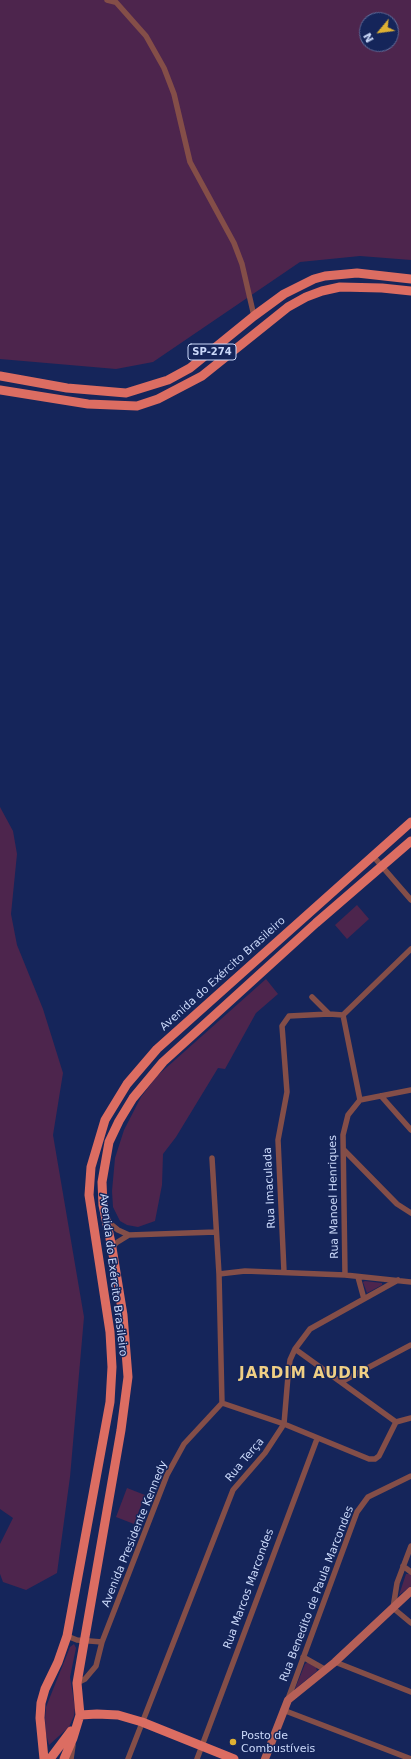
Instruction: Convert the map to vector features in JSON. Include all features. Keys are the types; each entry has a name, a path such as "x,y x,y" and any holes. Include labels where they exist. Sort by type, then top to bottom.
{"main road":[{"name":"SP-274","path":"0,376 67,388 126,393 168,380 190,368 235,333 254,316 301,284 325,276 357,273 411,279"},
{"name":"SP-274","path":"0,390 88,404 137,406 158,399 202,376 288,307 306,297 322,291 347,287 411,291"},
{"name":"Avenida do Exército Brasileiro","path":"44,1759 40,1718 41,1703 45,1689 58,1662 67,1636 105,1438 110,1402 112,1367 110,1332 89,1195 91,1167 105,1120 115,1100 140,1067 178,1030 411,822"},
{"name":"Avenida do Exército Brasileiro","path":"64,1759 80,1716 77,1683 83,1640 121,1430 128,1377 123,1315 108,1222 103,1206 102,1182 109,1142 126,1109 148,1078 163,1062 316,923 411,841"},
{"path":"89,1195 103,1206"},
{"path":"264,1759 288,1700 326,1670 411,1591"},
{"path":"50,1759 67,1738 80,1716 98,1714 118,1715 142,1722 234,1759"}],"street":[{"path":"107,0 114,1 146,36 164,68 174,94 190,162 234,242 242,264 254,316"},
{"path":"373,856 411,900"},
{"path":"411,948 343,1015 360,1100 411,1090"},
{"path":"312,997 329,1014"},
{"name":"Rua Imaculada","path":"284,1272 278,1140 287,1092 282,1026 289,1016 329,1014 343,1015"},
{"path":"381,1096 411,1130"},
{"name":"Rua Manoel Henriques","path":"345,1275 344,1124 348,1115 360,1100"},
{"path":"344,1150 397,1204 411,1213"},
{"path":"212,1158 219,1274 222,1403 284,1424 317,1439 369,1459 375,1459 379,1456 396,1422 411,1418"},
{"path":"108,1222 118,1230 129,1235 216,1232"},
{"path":"112,1248 116,1243 129,1235"},
{"path":"219,1274 245,1271 284,1272 358,1276 411,1282"},
{"path":"358,1276 364,1298"},
{"name":"Rua Terça","path":"128,1759 233,1490 265,1453 284,1424 290,1360 295,1349 310,1329 398,1280"},
{"path":"341,1382 411,1345"},
{"path":"295,1349 396,1422"},
{"name":"Avenida Presidente Kennedy","path":"77,1683 85,1678 96,1666 102,1642 167,1475 184,1444 222,1403"},
{"name":"Rua Marcos Marcondes","path":"197,1759 317,1439"},
{"name":"Rua Benedito de Paula Marcondes","path":"288,1700 357,1512 368,1497 411,1476"},
{"path":"411,1546 397,1584 393,1608 411,1623"},
{"path":"403,1566 411,1572"},
{"path":"67,1636 77,1640 102,1642"},
{"path":"303,1657 326,1670"},
{"path":"335,1662 411,1692"},
{"path":"283,1710 411,1759"},
{"path":"71,1759 73,1738"}],"shaded area":[{"path":"0,0 411,0 411,260 360,256 300,262 153,362 116,369 0,359"},
{"path":"0,807 13,831 17,854 11,914 17,945 43,1009 63,1073 53,1135 84,1317 70,1477 57,1573 26,1590 3,1582 0,1574 0,1544 13,1518 0,1509"},
{"path":"357,905 369,919 347,939 335,925"},
{"path":"266,979 278,994 256,1013 225,1069 218,1068 176,1137 163,1154 162,1185 155,1221 138,1227 127,1225 120,1221 113,1207 112,1191 115,1158 124,1130 141,1097 157,1076"},
{"path":"363,1282 382,1283 382,1285 367,1293"},
{"path":"127,1488 145,1495 134,1524 116,1517"},
{"path":"406,1574 411,1574 411,1586 399,1595"},
{"path":"74,1644 76,1648 70,1677 75,1708 74,1716 69,1727 49,1745 46,1734 46,1707 70,1647"},
{"path":"308,1662 316,1667 317,1671 295,1689 305,1664"}],"place":[{"name":"Posto de Combustíveis","path":"233,1742"}],"district":[{"name":"JARDIM AUDIR","path":"305,1374"}]}
